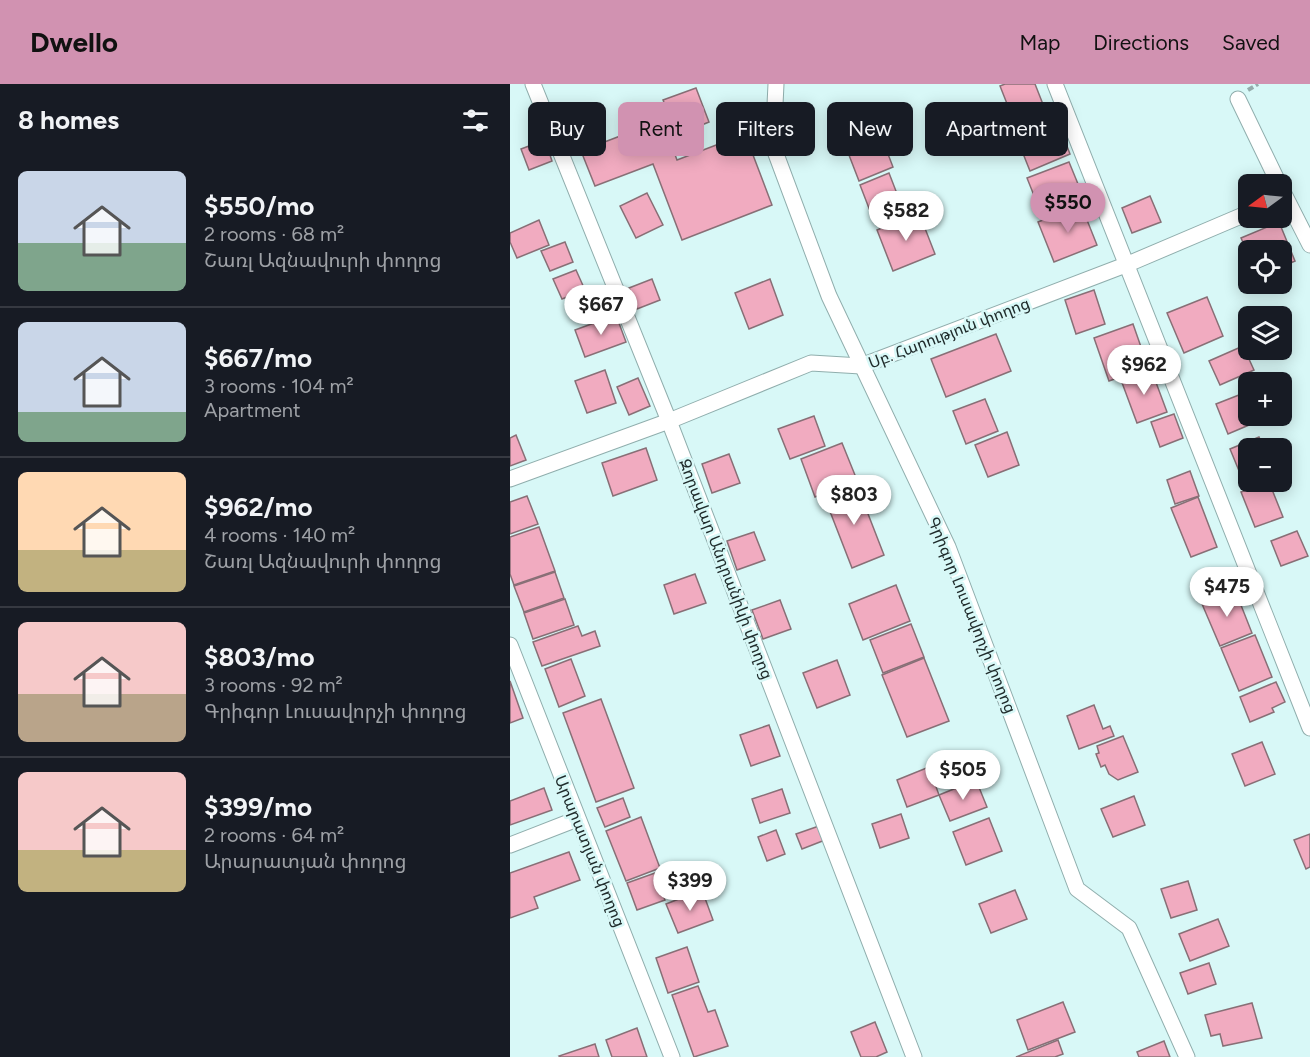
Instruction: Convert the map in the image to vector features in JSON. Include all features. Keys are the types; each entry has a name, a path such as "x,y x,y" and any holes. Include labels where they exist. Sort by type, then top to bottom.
{"street":[{"name":"Զորավար Անդրանիկի փողոց","path":"533,84 669,421 914,1057"},
{"name":"Գրիգոր Լուսավորչի փողոց","path":"776,84 772,146 829,296 948,547 1077,889 1129,928 1187,1057"},
{"path":"1055,84 1310,728"},
{"path":"1238,99 1273,174"},
{"path":"1292,212 1310,245"},
{"name":"Սբ. Հարություն փողոց","path":"510,479 669,421 810,363 861,366 1128,264 1238,217"},
{"name":"Արարատյան փողոց","path":"510,645 672,1057"},
{"path":"510,845 577,819"}],"building":[{"path":"1035,84 1042,102 1006,102 1000,86"},
{"path":"696,88 701,102 664,102 663,100"},
{"path":"704,109 709,122 704,124"},
{"path":"618,137 618,156 676,156 677,160 687,156 704,156 704,150 716,145 716,156 753,156 772,205 682,240 653,164 595,186 583,156 606,156 606,141"},
{"path":"528,146 528,156 550,156 552,161 529,170 521,149"},
{"path":"849,156 889,156 893,167 859,181"},
{"path":"1024,156 1065,156 1030,171"},
{"path":"1069,162 1085,201 1043,218 1027,178"},
{"path":"889,173 901,204 872,216 860,185"},
{"path":"647,193 663,225 636,238 620,206"},
{"path":"1150,196 1161,222 1132,233 1122,208"},
{"path":"1081,205 1097,245 1054,262 1038,222"},
{"path":"919,213 935,254 893,271 877,230"},
{"path":"539,220 549,245 517,258 510,242 510,233"},
{"path":"1265,228 1281,228 1286,240 1242,240 1241,238"},
{"path":"565,242 573,262 550,271 541,251"},
{"path":"576,270 585,290 562,299 553,279"},
{"path":"652,279 660,300 637,309 629,288"},
{"path":"770,279 783,315 749,329 735,293"},
{"path":"1094,290 1105,324 1076,334 1065,300"},
{"path":"1207,297 1223,336 1184,353 1167,313"},
{"path":"616,315 626,342 585,357 575,330"},
{"path":"1133,324 1148,367 1109,381 1094,338"},
{"path":"996,334 1011,371 946,397 931,359"},
{"path":"1238,348 1238,360 1249,360 1254,370 1238,372 1238,377 1220,385 1209,361"},
{"path":"1151,369 1167,412 1137,423 1121,380"},
{"path":"605,370 616,403 587,413 575,381"},
{"path":"638,378 650,406 629,415 617,387"},
{"path":"1238,395 1238,426 1247,426 1228,434 1216,404"},
{"path":"985,399 998,431 966,444 953,411"},
{"path":"1174,414 1183,438 1160,447 1151,422"},
{"path":"814,416 825,446 790,459 778,429"},
{"path":"1007,432 1019,465 988,477 975,445"},
{"path":"516,435 526,460 510,466 510,438"},
{"path":"842,443 857,480 815,497 801,459"},
{"path":"1238,446 1238,468 1230,449"},
{"path":"646,448 657,480 613,496 602,463"},
{"path":"729,454 740,483 712,493 702,464"},
{"path":"1190,471 1199,496 1175,504 1167,480"},
{"path":"856,483 884,555 852,568 824,496"},
{"path":"1241,492 1273,492 1283,517 1255,527"},
{"path":"527,496 538,524 510,534 510,502"},
{"path":"1198,497 1217,547 1191,557 1171,508"},
{"path":"539,527 555,571 514,585 510,574 510,537"},
{"path":"1297,531 1308,556 1281,566 1271,541"},
{"path":"754,532 765,560 737,570 727,541"},
{"path":"555,572 564,598 524,612 514,586"},
{"path":"695,574 706,603 674,614 664,585"},
{"path":"896,585 910,621 863,640 849,604"},
{"path":"1235,590 1252,633 1220,646 1202,604"},
{"path":"565,599 574,625 533,639 524,613"},
{"path":"780,600 791,629 763,639 752,610"},
{"path":"911,624 924,657 883,673 870,640"},
{"path":"578,626 582,636 595,631 600,646 542,666 533,642"},
{"path":"1255,635 1272,677 1239,691 1221,648"},
{"path":"924,658 949,721 907,737 882,675"},
{"path":"571,659 585,696 559,707 545,669"},
{"path":"837,660 850,695 817,708 803,673"},
{"path":"510,681 523,718 510,723"},
{"path":"1276,682 1285,702 1272,708 1274,712 1250,722 1240,697"},
{"path":"601,699 634,788 596,802 563,713"},
{"path":"1094,705 1103,729 1110,726 1114,736 1079,749 1067,716"},
{"path":"769,725 780,756 751,766 740,735"},
{"path":"1123,736 1138,772 1118,780 1109,774 1105,765 1101,767 1096,754 1099,753 1097,746"},
{"path":"1262,742 1275,774 1245,786 1232,754"},
{"path":"929,767 939,795 907,807 897,780"},
{"path":"976,780 987,807 950,821 939,795"},
{"path":"544,788 552,810 510,825 510,801"},
{"path":"782,789 790,813 760,823 752,799"},
{"path":"1134,796 1145,825 1113,837 1101,809"},
{"path":"623,798 630,817 605,827 597,808"},
{"path":"901,814 909,838 880,848 872,824"},
{"path":"641,817 660,868 626,881 606,831"},
{"path":"989,818 1002,851 966,865 953,832"},
{"path":"819,826 825,840 802,849 796,834"},
{"path":"776,830 785,854 767,861 758,837"},
{"path":"1310,834 1310,867 1306,869 1294,840"},
{"path":"569,852 580,880 534,897 538,908 510,918 510,873"},
{"path":"655,873 665,900 637,910 627,883"},
{"path":"1188,881 1197,910 1171,918 1161,889"},
{"path":"702,890 713,920 678,933 666,904"},
{"path":"1015,890 1027,919 991,933 979,904"},
{"path":"1218,919 1229,946 1190,961 1179,934"},
{"path":"687,947 699,982 668,993 656,958"},
{"path":"1209,963 1216,984 1188,994 1180,973"},
{"path":"698,986 708,1012 715,1010 728,1046 694,1057 672,995"},
{"path":"1063,1002 1075,1032 1028,1050 1017,1020"},
{"path":"1252,1003 1262,1038 1223,1046 1220,1034 1211,1036 1205,1015"},
{"path":"875,1022 887,1052 876,1057 861,1057 851,1032"},
{"path":"637,1028 647,1057 612,1057 606,1040"},
{"path":"1058,1040 1063,1054 1055,1057 1016,1057"},
{"path":"1164,1041 1170,1057 1139,1057 1137,1052"},
{"path":"595,1044 599,1057 559,1056"}]}
